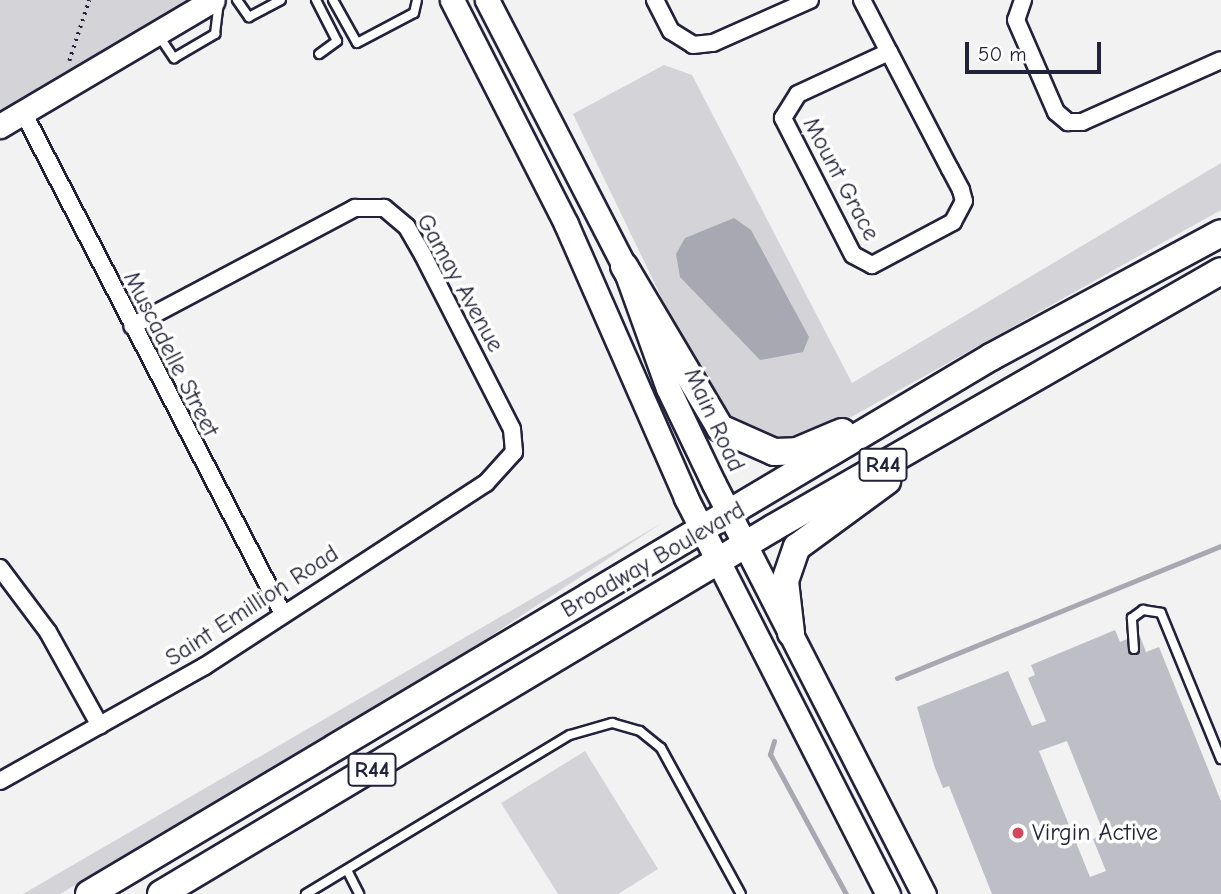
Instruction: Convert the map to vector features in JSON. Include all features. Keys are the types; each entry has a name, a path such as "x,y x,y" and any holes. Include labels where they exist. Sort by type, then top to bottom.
{"main road":[{"path":"0,126 213,0"},
{"path":"452,0 566,224 718,562 888,894"},
{"name":"Main Road","path":"487,0 624,266 668,388 902,856 924,894"},
{"name":"Broadway Boulevard","path":"89,894 731,515 991,357 1221,233"},
{"path":"624,266 710,418 755,448 815,445 991,357"},
{"name":"Broadway Boulevard","path":"161,894 747,544 1221,271"},
{"path":"791,633 785,581 804,538 1019,386"}],"street":[{"path":"655,0 671,31 693,45 713,43 810,0"},
{"name":"Mount Grace","path":"862,0 889,52 964,201 953,222 872,265 853,255 783,118 798,94 889,52"},
{"path":"1023,0 1016,20 1056,112 1068,122 1082,122 1221,60"},
{"name":"Muscadelle Street","path":"23,112 283,614"},
{"name":"Gamay Avenue","path":"132,326 355,208 384,208 407,226 423,255 512,429 514,452"},
{"name":"Saint Emillion Road","path":"0,781 100,726 283,614 486,483 514,452"},
{"path":"0,568 48,632 100,726"}],"lane":[{"path":"157,33 177,57 216,32 219,0"},
{"path":"237,0 249,17 281,0"},
{"path":"316,0 337,41 319,54"},
{"path":"333,0 359,43 414,13 416,0"},
{"path":"1134,649 1132,618 1143,610 1161,613 1221,759"},
{"path":"306,894 570,735 612,723 640,731 661,748 741,894"},
{"path":"902,856 938,894"},
{"path":"347,870 359,894"}],"path":[{"path":"63,89 89,0"}],"shaded area":[{"path":"0,0 210,0 0,116"},
{"path":"664,65 692,75 852,383 1221,163 1221,210 837,425 789,441 753,436 707,392 573,114"},
{"path":"734,218 751,230 809,337 803,352 760,360 680,277 676,254 685,238"},
{"path":"662,523 471,649 60,894 23,894"},
{"path":"585,751 658,869 618,894 558,894 501,803"}],"building":[{"path":"1115,630 1120,642 1139,634 1146,652 1159,647 1221,801 1221,894 992,894 949,786 943,788 917,707 1008,671 1032,726 1046,721 1028,678 1035,675 1031,665","holes":["1067,741 1104,834 1093,839 1106,871 1090,877 1039,751"]}],"waterway":[{"path":"897,678 1221,546"},
{"path":"774,741 770,754 846,894"}],"place":[{"name":"Virgin Active","path":"1018,833"}]}
